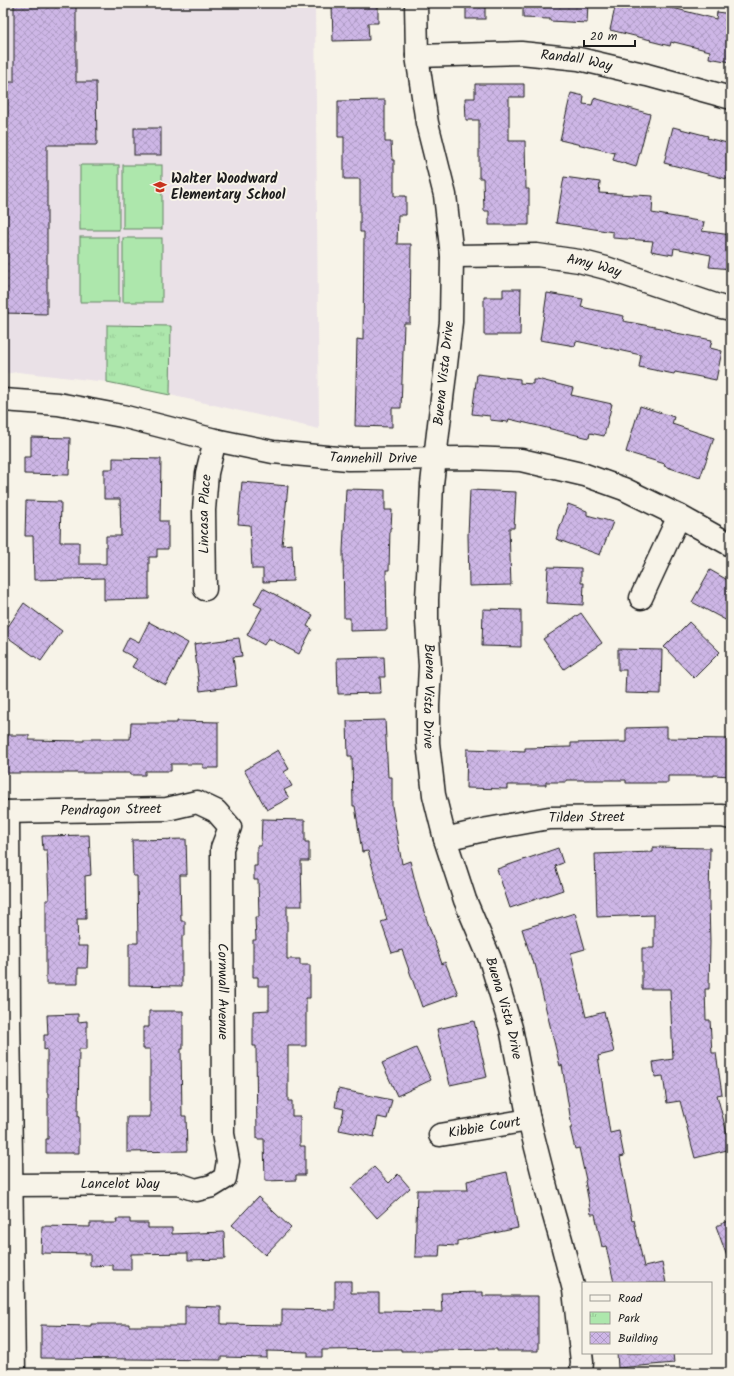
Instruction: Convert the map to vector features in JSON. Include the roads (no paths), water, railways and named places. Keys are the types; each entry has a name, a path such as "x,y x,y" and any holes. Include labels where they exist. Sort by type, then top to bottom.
{"street":[{"name":"Buena Vista Drive","path":"416,3 418,56 427,123 445,195 452,256 451,322 432,492 427,600 430,666 428,743 434,795 445,839 465,900 490,959 511,1028 530,1120 547,1191 574,1290 582,1373"},
{"name":"Randall Way","path":"418,56 521,53 579,59 647,75 731,98"},
{"name":"Amy Way","path":"452,256 537,255 579,261 606,268 721,307 731,309"},
{"name":"Tannehill Drive","path":"3,400 58,404 122,416 215,440 273,452 348,459 468,458 521,460 578,473 624,489 679,516 731,545"},
{"name":"Lincasa Place","path":"205,588 204,510 207,473 215,440"},
{"path":"640,598 679,516"},
{"name":"Pendragon Street","path":"6,812 167,809 197,802 216,811"},
{"name":"Cornwall Avenue","path":"216,811 230,827 222,848 223,1134 228,1161 225,1178"},
{"path":"6,812 6,1015 11,1185 14,1373"},
{"name":"Tilden Street","path":"445,839 488,829 549,818 722,816 731,818"},
{"name":"Kibbie Court","path":"440,1135 530,1120"},
{"name":"Lancelot Way","path":"11,1185 178,1184 196,1190 212,1186 225,1178"}],"place":[{"name":"Walter Woodward Elementary School","path":"160,187"}]}
